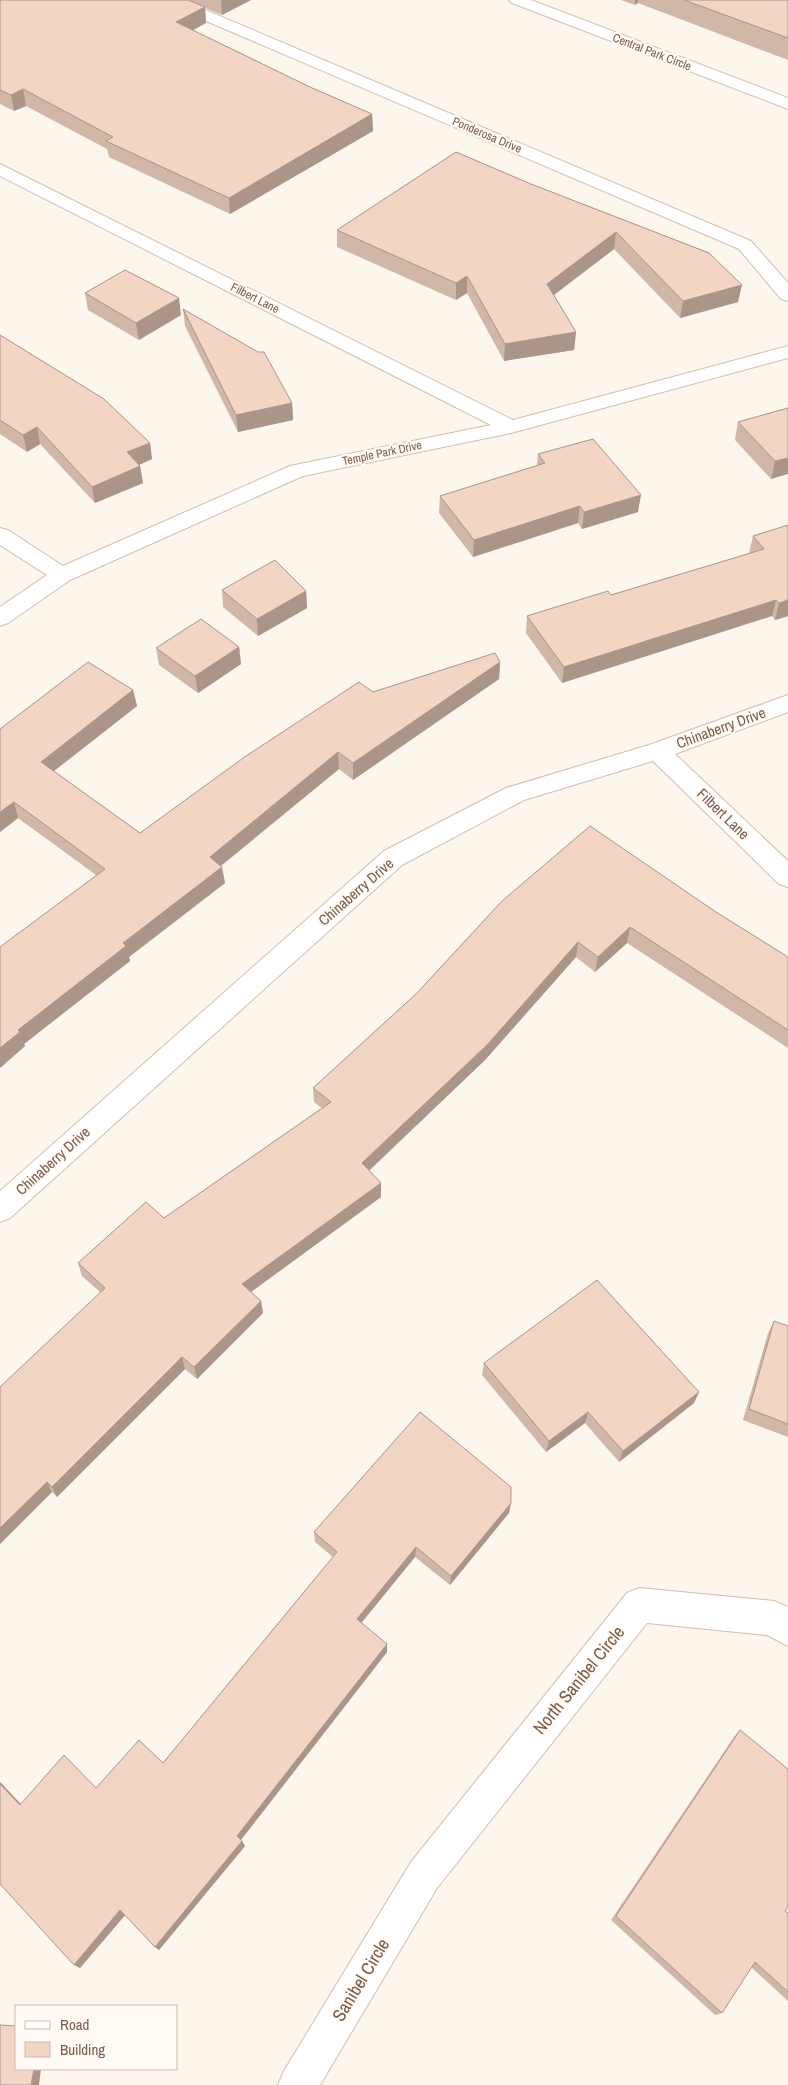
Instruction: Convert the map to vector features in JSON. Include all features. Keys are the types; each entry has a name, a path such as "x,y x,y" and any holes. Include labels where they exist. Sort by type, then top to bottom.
{"street":[{"name":"Ponderosa Drive","path":"169,0 745,245 788,295"},
{"name":"Central Park Circle","path":"517,0 788,104"},
{"name":"Filbert Lane","path":"0,169 511,427"},
{"name":"Temple Park Drive","path":"0,618 62,575 297,471 511,427 788,352"},
{"path":"0,535 62,575"},
{"name":"Chinaberry Drive","path":"0,1208 393,858 515,794 657,751 788,703"},
{"name":"Filbert Lane","path":"657,751 788,877"},
{"name":"North Sanibel Circle","path":"424,1875 639,1605 774,1618 788,1629"},
{"name":"Sanibel Circle","path":"298,2085 424,1875"}],"building":[{"path":"0,0 188,0 205,7 176,22 310,87 372,114 229,198 106,141 113,137 23,89 11,95 0,90"},
{"path":"684,0 788,0 788,38"},
{"path":"456,152 531,184 709,253 742,285 683,301 616,232 547,284 576,332 505,344 467,276 456,283 337,230"},
{"path":"125,270 179,298 136,323 85,293"},
{"path":"183,309 258,352 264,352 292,403 236,415"},
{"path":"0,335 104,399 150,443 127,452 140,466 92,487 37,427 23,435 0,420"},
{"path":"788,408 788,458 775,461 738,422"},
{"path":"593,439 641,495 584,512 580,506 474,540 440,496 545,463 538,454"},
{"path":"788,525 788,600 779,603 776,600 564,667 527,616 608,591 611,595 764,549 753,536"},
{"path":"275,560 306,591 257,619 222,590"},
{"path":"201,619 239,647 195,676 156,648"},
{"path":"495,653 500,662 353,763 338,752 210,857 222,867 123,943 126,946 18,1030 20,1032 0,1048 0,947 105,869 14,802 0,812 0,729 88,662 133,690 41,762 140,833 246,756 359,682 373,692"},
{"path":"590,826 716,912 788,957 788,1030 630,927 598,957 578,942 487,1045 362,1163 381,1183 242,1284 261,1301 194,1367 182,1357 52,1487 47,1482 0,1528 0,1387 105,1288 78,1263 146,1202 164,1218 331,1102 313,1088 417,993 502,901"},
{"path":"597,1280 699,1392 623,1451 588,1412 549,1441 484,1363"},
{"path":"774,1321 788,1326 788,1424 749,1409"},
{"path":"420,1412 511,1487 511,1503 451,1576 416,1547 357,1619 387,1644 237,1836 242,1841 155,1947 120,1910 74,1965 0,1884 0,1784 20,1805 64,1755 96,1788 139,1740 163,1763 337,1552 314,1532"},
{"path":"740,1730 788,1769 788,1907 785,1911 788,1913 788,1992 755,1962 722,2013 616,1916"},
{"path":"0,2025 15,2026 15,2070 34,2070 31,2085 0,2085"}]}
